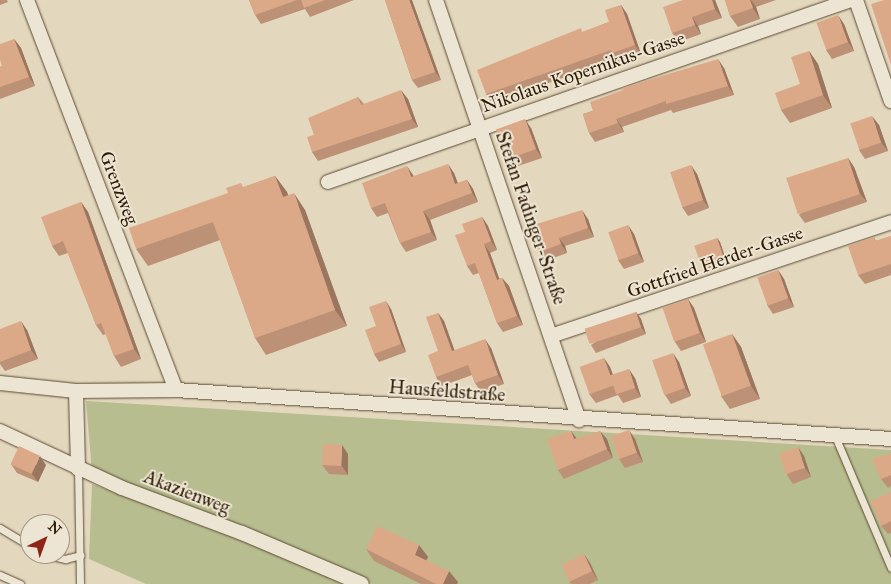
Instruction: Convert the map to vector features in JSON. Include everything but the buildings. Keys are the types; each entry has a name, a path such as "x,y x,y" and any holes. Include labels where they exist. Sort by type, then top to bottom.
{"street":[{"name":"Grenzweg","path":"27,0 176,390"},
{"name":"Stefan Fadinger-Straße","path":"436,0 579,420"},
{"name":"Nikolaus Kopernikus-Gasse","path":"328,182 852,0"},
{"path":"856,0 891,101"},
{"name":"Gottfried Herder-Gasse","path":"551,336 891,222"},
{"name":"Hausfeldstraße","path":"0,383 76,391 176,390 579,420 891,439"},
{"path":"76,391 78,469"},
{"name":"Akazienweg","path":"0,432 78,469 362,584"}],"lane":[{"path":"835,436 891,568"},
{"path":"78,469 81,555 80,584"},
{"path":"0,528 20,540"},
{"path":"70,558 81,555"},
{"path":"0,574 20,584"}],"green space":[{"path":"86,401 891,450 891,584 372,584 92,472"},
{"path":"92,484 240,539 347,584 146,584 89,559"}]}
